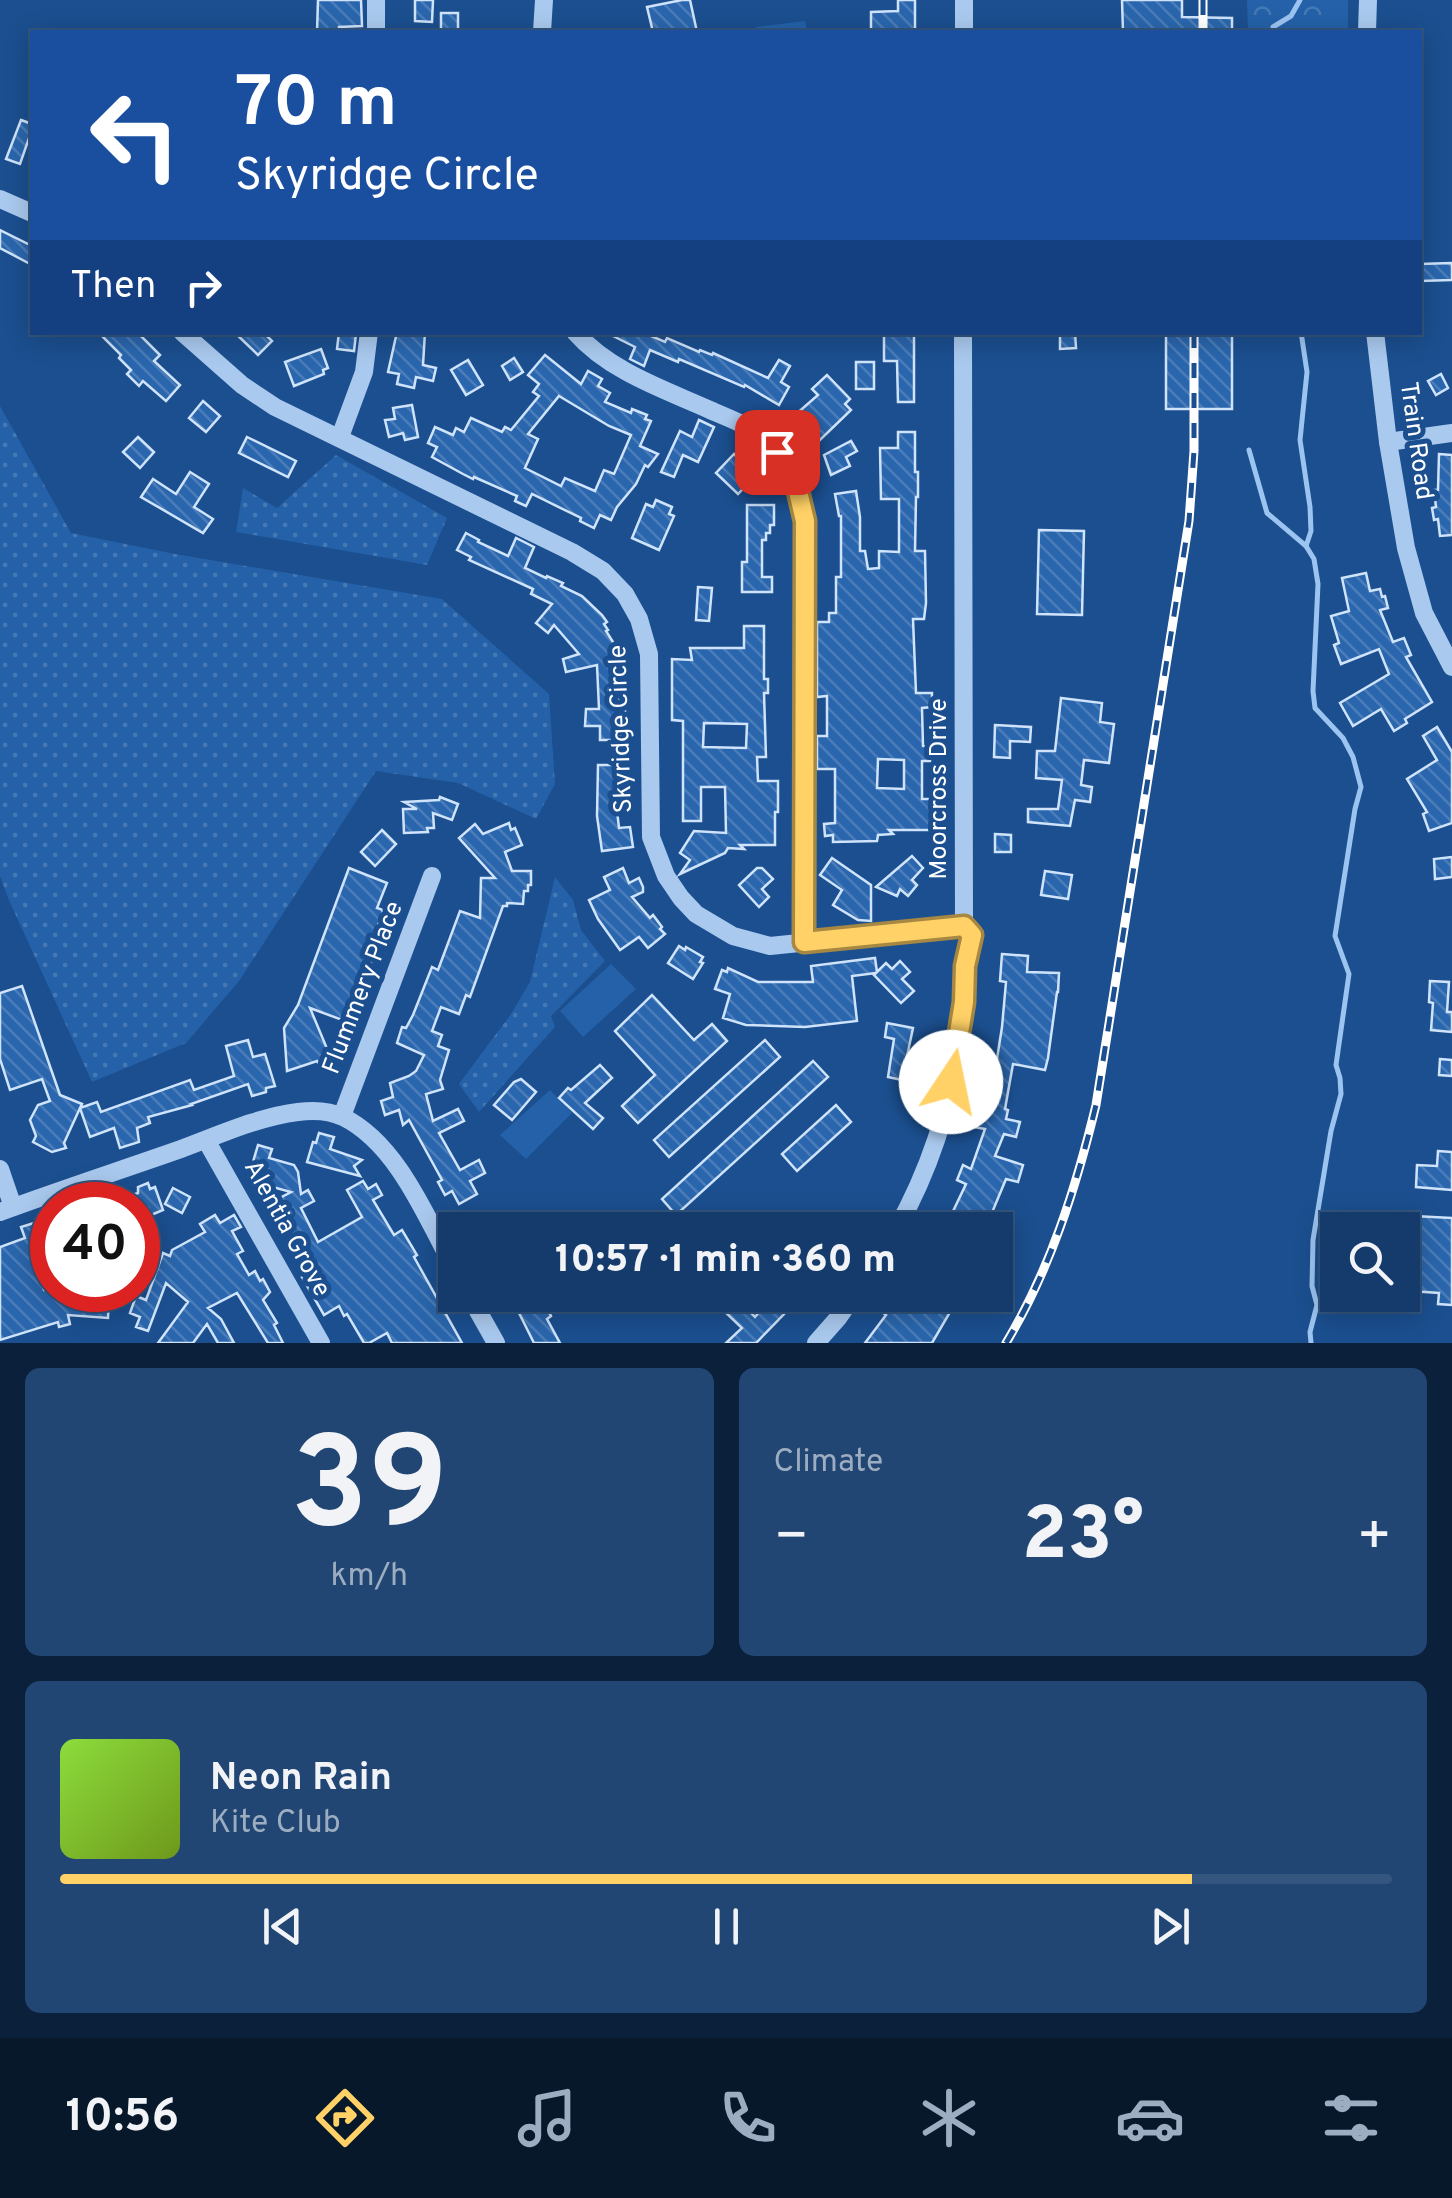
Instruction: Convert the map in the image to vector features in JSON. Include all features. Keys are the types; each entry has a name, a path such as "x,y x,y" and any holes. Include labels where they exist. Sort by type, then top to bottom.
{"street":[{"path":"376,0 376,30"},
{"path":"542,30 544,0"},
{"path":"964,0 964,30"},
{"path":"1368,0 1368,30"},
{"path":"0,199 30,212"},
{"name":"Skyridge Circle","path":"186,335 257,396 572,552 613,580 633,605 649,654 651,837 666,876 696,914 733,936 770,946 964,926"},
{"path":"340,437 364,372 369,335"},
{"path":"577,335 601,358 763,437 788,466 796,483 805,521 804,942"},
{"name":"Moorcross Drive","path":"905,1212 926,1167 951,1082 972,935 964,926 963,335"},
{"name":"Train Road","path":"1376,335 1388,442 1414,582 1424,613 1452,667"},
{"path":"1388,442 1452,432"},
{"name":"Flummery Place","path":"342,1116 432,876"},
{"path":"0,1170 6,1209 284,1114 314,1111 342,1116 376,1141 402,1174 438,1239"},
{"name":"Alentia Grove","path":"206,1140 321,1343"},
{"path":"479,1312 496,1343"},
{"path":"816,1343 841,1312"}],"green space":[{"path":"1247,0 1348,0 1348,30 1248,30"},
{"path":"805,21 807,30 757,30 756,27"},
{"path":"0,406 71,533 442,599 549,694 555,784 536,819 458,783 376,771 239,981 186,1043 92,1082 0,876"},
{"path":"336,455 447,518 427,565 236,532 243,488 277,508"},
{"path":"555,877 573,900 581,930 605,961 551,1016 555,1027 479,1112 459,1084 530,982"},
{"path":"611,964 636,989 583,1037 560,1011"},
{"path":"550,1090 572,1113 526,1159 500,1135"}],"building":[{"path":"318,0 361,0 362,26 317,30"},
{"path":"415,0 433,0 432,22 415,21"},
{"path":"690,0 697,30 653,30 647,7"},
{"path":"898,0 915,0 915,30 871,30 871,12 898,11"},
{"path":"1122,0 1182,0 1182,17 1232,18 1232,30 1123,30"},
{"path":"441,13 458,13 458,30 441,29"},
{"path":"21,120 30,123 30,138 20,164 6,159"},
{"path":"0,230 30,245 30,264 0,248"},
{"path":"1452,263 1452,280 1422,281 1422,264"},
{"path":"101,335 140,335 160,355 154,361 180,385 166,401 143,381 139,386 127,374 131,370 119,358 121,355"},
{"path":"237,335 266,335 272,341 258,355"},
{"path":"339,335 356,335 354,351 337,349"},
{"path":"396,335 425,335 423,365 436,368 433,381 416,377 414,388 397,384 399,374 388,372"},
{"path":"611,335 649,335 665,342 667,338 768,378 779,360 790,366 781,382 789,387 779,405 745,385 650,350 644,366 630,359 635,347"},
{"path":"884,335 914,335 914,402 898,402 897,361 884,361"},
{"path":"1060,335 1075,335 1076,348 1060,349"},
{"path":"1166,335 1232,335 1232,409 1166,409"},
{"path":"321,349 328,368 323,370 324,374 294,386 285,362"},
{"path":"545,355 581,384 588,371 602,379 598,386 610,393 605,402 647,415 645,419 651,421 640,446 658,454 648,467 645,465 611,520 600,515 594,528 532,494 526,506 515,501 517,496 432,457 437,447 428,443 435,427 453,435 456,428 464,432 471,418 502,432 505,427 511,430 539,396 533,392 539,384 528,375","holes":["559,396 631,435 614,474 604,470 595,491 565,478 561,486 525,468 538,439 528,434"]},
{"path":"514,358 523,372 510,380 502,366"},
{"path":"468,360 483,385 466,395 451,370"},
{"path":"856,362 874,362 874,389 856,389"},
{"path":"1441,374 1448,388 1436,395 1428,381"},
{"path":"827,375 850,399 845,404 851,410 820,440 794,416 818,395 812,389"},
{"path":"203,401 220,416 206,432 189,418"},
{"path":"412,405 418,437 405,440 403,433 389,437 385,420 395,419 393,408"},
{"path":"699,420 714,427 698,462 683,455 674,477 661,472 680,431 692,437"},
{"path":"898,432 915,432 915,551 925,551 926,603 924,619 913,619 916,693 932,693 932,707 922,708 923,746 930,747 930,761 922,761 922,799 930,799 931,830 889,830 893,834 878,835 877,841 833,842 833,835 825,836 824,824 835,823 835,769 817,769 817,736 827,736 827,696 817,697 817,622 829,622 829,613 836,613 836,577 841,577 841,516 835,494 856,491 860,551 865,551 868,569 879,568 879,551 899,552 899,499 881,499 880,448 898,448","holes":["878,759 904,760 904,789 877,788"]},
{"path":"138,437 154,452 140,468 123,452"},
{"path":"247,437 296,461 288,477 239,453"},
{"path":"851,441 857,451 846,457 850,466 831,475 824,455"},
{"path":"734,454 756,475 738,494 716,473"},
{"path":"1439,454 1452,455 1452,535 1440,536 1432,508 1436,507"},
{"path":"190,472 209,484 194,507 213,519 203,533 141,497 153,479 176,494"},
{"path":"656,500 672,507 669,514 674,516 659,550 632,538 646,504 653,507"},
{"path":"747,505 774,505 774,525 770,525 766,540 762,540 762,577 772,577 772,592 742,592 742,562 747,562"},
{"path":"1039,530 1084,531 1082,615 1037,614"},
{"path":"466,533 508,556 516,538 534,547 525,568 563,583 561,586 582,596 602,615 607,622 606,631 618,650 623,650 623,676 619,676 620,711 625,711 625,725 620,725 620,740 600,740 600,726 585,726 586,709 599,709 597,665 566,672 563,659 579,654 554,625 548,633 536,623 552,604 531,594 533,589 469,560 471,557 457,550"},
{"path":"1366,573 1370,591 1380,589 1382,597 1385,596 1388,608 1380,610 1393,642 1404,638 1411,655 1406,657 1432,702 1394,731 1381,709 1353,726 1340,703 1389,674 1379,649 1341,664 1334,645 1339,643 1331,616 1349,611 1342,578"},
{"path":"698,587 712,588 709,621 696,620"},
{"path":"744,626 764,626 764,679 768,679 768,693 764,693 766,757 757,757 758,781 778,781 775,845 728,848 680,874 690,860 680,853 694,831 726,833 725,787 701,787 701,821 683,821 683,721 672,720 672,659 692,660 690,648 744,648","holes":["704,723 747,724 746,748 703,747"]},
{"path":"1061,698 1102,703 1100,722 1114,724 1109,763 1084,760 1081,785 1092,787 1090,802 1075,800 1070,826 1028,822 1028,809 1058,809 1062,780 1036,778 1037,751 1055,751"},
{"path":"995,725 1031,727 1030,742 1010,741 1010,758 994,757"},
{"path":"1437,727 1452,752 1452,823 1429,831 1423,814 1427,812 1407,779 1437,760 1423,736"},
{"path":"598,765 618,765 622,771 622,788 615,794 619,828 630,827 633,847 602,851 597,816"},
{"path":"440,797 458,804 452,820 433,813 434,828 404,833 403,809 417,809 404,802"},
{"path":"509,823 522,845 505,852 512,871 531,871 531,885 524,891 523,904 503,906 470,997 466,995 459,1014 441,1007 432,1031 442,1035 438,1046 449,1050 440,1080 443,1089 426,1094 433,1121 458,1109 464,1121 439,1133 460,1170 479,1160 485,1173 470,1181 477,1194 459,1204 452,1191 445,1195 438,1182 442,1180 409,1120 403,1125 399,1110 385,1115 381,1101 393,1097 390,1083 416,1071 424,1055 397,1043 402,1027 406,1028 413,1015 432,967 438,970 460,911 480,918 481,878 495,878 459,838 475,824 483,834"},
{"path":"382,830 396,844 375,866 361,852"},
{"path":"995,834 1011,835 1011,852 995,852"},
{"path":"912,856 923,868 912,880 917,885 908,896 900,889 897,896 876,887"},
{"path":"1452,857 1452,877 1435,879 1434,859"},
{"path":"832,858 871,885 871,921 858,920 833,905 842,890 820,875"},
{"path":"349,868 387,883 377,908 383,910 378,926 384,929 359,994 364,996 353,1024 310,1008 333,1063 321,1068 317,1061 287,1071 284,1028 298,1005"},
{"path":"623,868 629,883 639,878 643,892 632,897 650,918 653,915 665,934 648,948 639,937 620,950 589,900 610,890 604,877"},
{"path":"757,868 773,879 762,889 769,897 759,907 739,885"},
{"path":"1045,871 1072,875 1068,899 1041,895"},
{"path":"679,946 703,957 693,979 668,963"},
{"path":"1002,954 1028,956 1027,972 1059,973 1048,1058 1045,1070 1013,1064 1006,1119 1020,1122 1016,1137 1004,1134 995,1156 1023,1165 1018,1182 1006,1179 992,1212 953,1212 966,1184 957,1180 963,1165 971,1169 985,1129 974,1127 978,1112 987,1114 996,1065 1006,982 1000,981"},
{"path":"875,958 877,972 886,963 892,969 900,961 910,972 902,979 914,991 901,1003 876,973 852,976 857,1021 805,1027 746,1025 723,1018 730,994 715,989 722,970 727,972 728,968 758,982 813,982 811,966"},
{"path":"1430,981 1449,982 1447,1012 1452,1012 1452,1032 1431,1030"},
{"path":"22,986 60,1095 82,1104 64,1143 66,1148 52,1152 33,1142 36,1136 30,1120 38,1105 50,1101 42,1079 10,1090 0,1059 0,993"},
{"path":"652,995 694,1040 712,1024 727,1041 638,1123 622,1106 655,1075 615,1031"},
{"path":"887,1023 913,1028 902,1080 888,1077 894,1039 885,1037"},
{"path":"248,1040 253,1057 265,1054 275,1086 252,1096 248,1084 148,1117 150,1123 137,1128 139,1142 120,1148 114,1128 90,1137 80,1108 97,1102 101,1112 190,1080 194,1090 234,1076 226,1046"},
{"path":"765,1040 780,1057 669,1157 654,1140"},
{"path":"1440,1059 1452,1060 1452,1076 1439,1075"},
{"path":"813,1061 828,1077 679,1212 673,1212 662,1199"},
{"path":"600,1065 612,1078 585,1103 603,1118 593,1129 559,1098"},
{"path":"521,1079 536,1092 512,1120 494,1105"},
{"path":"836,1105 851,1122 797,1171 782,1154"},
{"path":"319,1133 334,1137 330,1149 362,1160 354,1166 360,1176 307,1162"},
{"path":"258,1145 272,1149 269,1158 294,1165 301,1194 308,1190 314,1201 301,1208 318,1242 362,1217 347,1190 363,1181 368,1189 376,1184 382,1195 373,1200 394,1235 402,1230 438,1300 438,1312 445,1312 462,1343 392,1343 387,1333 364,1343 339,1306 324,1315 302,1277 313,1268 311,1262 284,1216 275,1222 269,1210 276,1205 274,1201 291,1192 262,1184 263,1180 254,1177 258,1163 253,1162"},
{"path":"1438,1151 1452,1152 1452,1190 1416,1187 1417,1165 1437,1166"},
{"path":"173,1188 190,1197 182,1213 165,1204"},
{"path":"215,1215 220,1223 234,1215 241,1227 232,1231 243,1251 237,1254 249,1275 255,1271 270,1292 263,1300 283,1343 268,1343 237,1293 208,1308 221,1319 234,1343 218,1343 207,1324 193,1343 158,1343 188,1302 166,1283 160,1299 160,1261 163,1253 170,1256 172,1250 205,1232 200,1224"},
{"path":"1420,1216 1452,1218 1452,1305 1438,1304 1439,1293 1420,1292"},
{"path":"30,1224 30,1312 108,1312 108,1318 68,1315 70,1324 59,1327 58,1322 0,1340 0,1247 25,1238 21,1227"},
{"path":"155,1312 148,1331 136,1327 140,1317 130,1313"},
{"path":"518,1312 549,1312 547,1319 560,1343 534,1343"},
{"path":"725,1312 750,1312 755,1317 759,1312 786,1312 756,1343 726,1343 742,1328"},
{"path":"882,1312 950,1312 932,1343 865,1343 886,1315"}],"waterway":[{"path":"1274,30 1291,16 1300,0"},
{"path":"1301,335 1307,372 1300,440 1311,531 1306,546 1314,559 1318,584 1315,708 1343,738 1361,787 1335,936 1349,974 1336,1065 1341,1094 1313,1240 1312,1286 1317,1305 1311,1343"},
{"path":"1249,450 1267,513 1306,546"}],"railway":[{"path":"1203,0 1203,30"},
{"path":"1006,1343 1036,1287 1060,1228 1096,1105 1189,521 1194,451 1194,335"}],"route":[{"path":"777,452 796,483 805,521 804,942 964,926 972,935 951,1082"}]}
